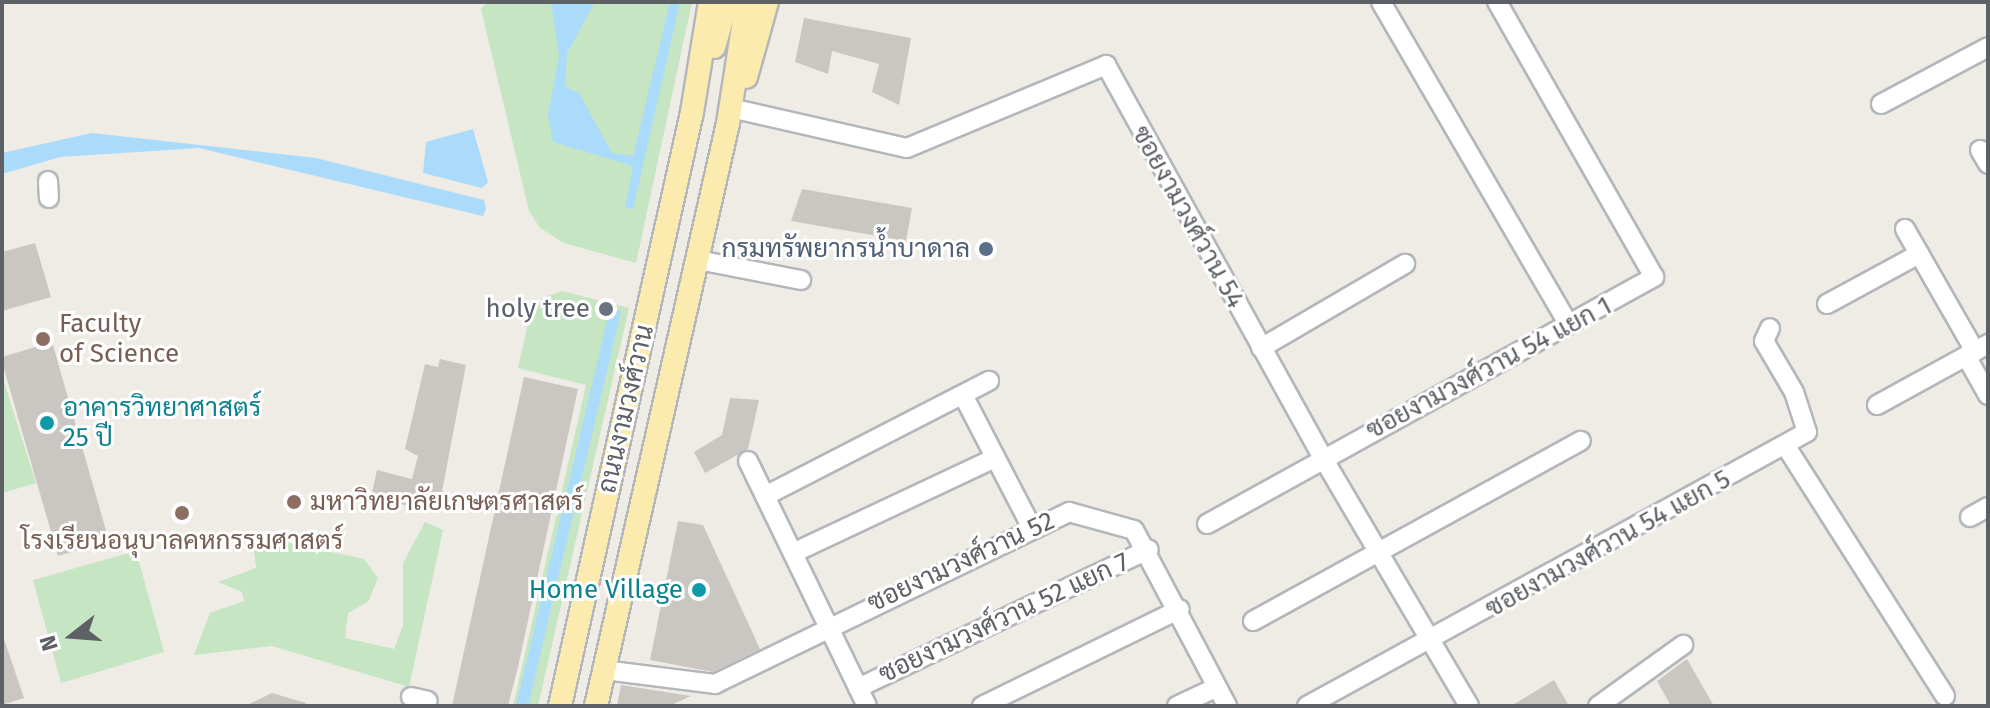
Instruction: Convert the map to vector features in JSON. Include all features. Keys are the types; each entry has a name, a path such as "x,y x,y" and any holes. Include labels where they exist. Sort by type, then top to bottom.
{"main road":[{"name":"ถนนงามวงศ์วาน","path":"560,706 692,112 710,2"},
{"name":"ถนนงามวงศ์วาน","path":"692,112 727,2"},
{"name":"ถนนงามวงศ์วาน","path":"732,116 747,2"},
{"name":"ถนนงามวงศ์วาน","path":"596,706 732,116 767,2"}],"street":[{"path":"1381,2 1568,323"},
{"name":"ซอยงามวงศ์วาน 54 แยก 1","path":"1207,524 1654,277 1497,2"},
{"path":"1881,104 1988,47"},
{"name":"ซอยงามวงศ์วาน 54","path":"732,116 907,148 1106,65 1323,458 1469,706"},
{"path":"1905,229 1976,350 1988,395"},
{"path":"1827,304 1919,254"},
{"path":"698,260 801,280"},
{"path":"1261,348 1405,264"},
{"name":"ซอยงามวงศ์วาน 54 แยก 5","path":"1307,706 1787,448 1807,432 1808,421 1764,341 1770,328"},
{"path":"1877,405 1976,350"},
{"path":"765,496 989,381"},
{"path":"963,395 1032,528"},
{"path":"1253,621 1581,441"},
{"path":"1787,448 1945,696"},
{"path":"793,553 995,458"},
{"path":"748,461 867,706"},
{"path":"1970,517 1988,507"},
{"name":"ซอยงามวงศ์วาน 52","path":"604,670 715,684 827,626 1069,512 1134,530 1149,549 1227,706"},
{"name":"ซอยงามวงศ์วาน 52 แยก 7","path":"858,688 1149,549"},
{"path":"982,706 1180,609"},
{"path":"1598,706 1683,645"},
{"path":"1177,706 1217,687"}],"green space":[{"path":"487,2 692,2 636,263 564,243 540,228 529,211 481,9"},
{"path":"562,291 629,308 538,706 513,706 586,385 518,368 531,311 542,298"},
{"path":"2,376 36,483 2,493"},
{"path":"425,522 443,530 409,687 272,646 194,655 210,613 244,601 242,592 218,582 256,568 252,535 364,559 378,578 368,602 348,613 345,638 394,649 403,625 403,563"},
{"path":"136,551 164,652 61,683 33,580"}],"water":[{"path":"551,2 595,2 567,53 565,87 579,93 612,153 633,156 670,2 680,2 633,209 625,208 633,166 553,142 548,115 559,56"},
{"path":"473,129 488,182 482,188 423,173 426,142"},
{"path":"92,133 316,158 484,200 486,209 483,216 199,148 60,157 2,174 2,153"},
{"path":"610,308 621,311 528,706 516,706"}],"building":[{"path":"804,18 911,38 899,105 872,92 879,64 832,51 828,74 795,62"},
{"path":"802,189 912,208 906,241 791,221"},
{"path":"35,243 51,297 2,311 2,252"},
{"name":"อาคารวิทยาศาสตร์ 25 ปี","path":"52,342 109,541 58,556 2,362 2,357"},
{"path":"440,359 466,365 438,513 371,497 377,470 412,479 418,456 405,449 425,364 438,367"},
{"path":"524,377 578,389 518,667 508,706 452,706"},
{"path":"730,398 759,400 748,449 705,473 694,452 722,435"},
{"name":"Home Village","path":"678,521 703,525 760,649 713,672 650,660"},
{"path":"2,633 24,698 2,705"},
{"path":"1687,659 1714,706 1671,706 1657,681"},
{"path":"1554,680 1569,706 1511,706"},
{"path":"621,685 691,696 669,706 617,706"},
{"path":"272,693 306,703 306,706 245,706"}],"place":[{"name":"กรมทรัพยากรน้ำบาดาล","path":"986,249"},
{"name":"holy tree","path":"606,309"},
{"name":"Faculty of Science","path":"43,339"},
{"name":"อาคารวิทยาศาสตร์ 25 ปี","path":"47,423"},
{"name":"มหาวิทยาลัยเกษตรศาสตร์","path":"294,502"},
{"name":"โรงเรียนอนุบาลคหกรรมศาสตร์","path":"182,513"},
{"name":"Home Village","path":"699,590"}]}
